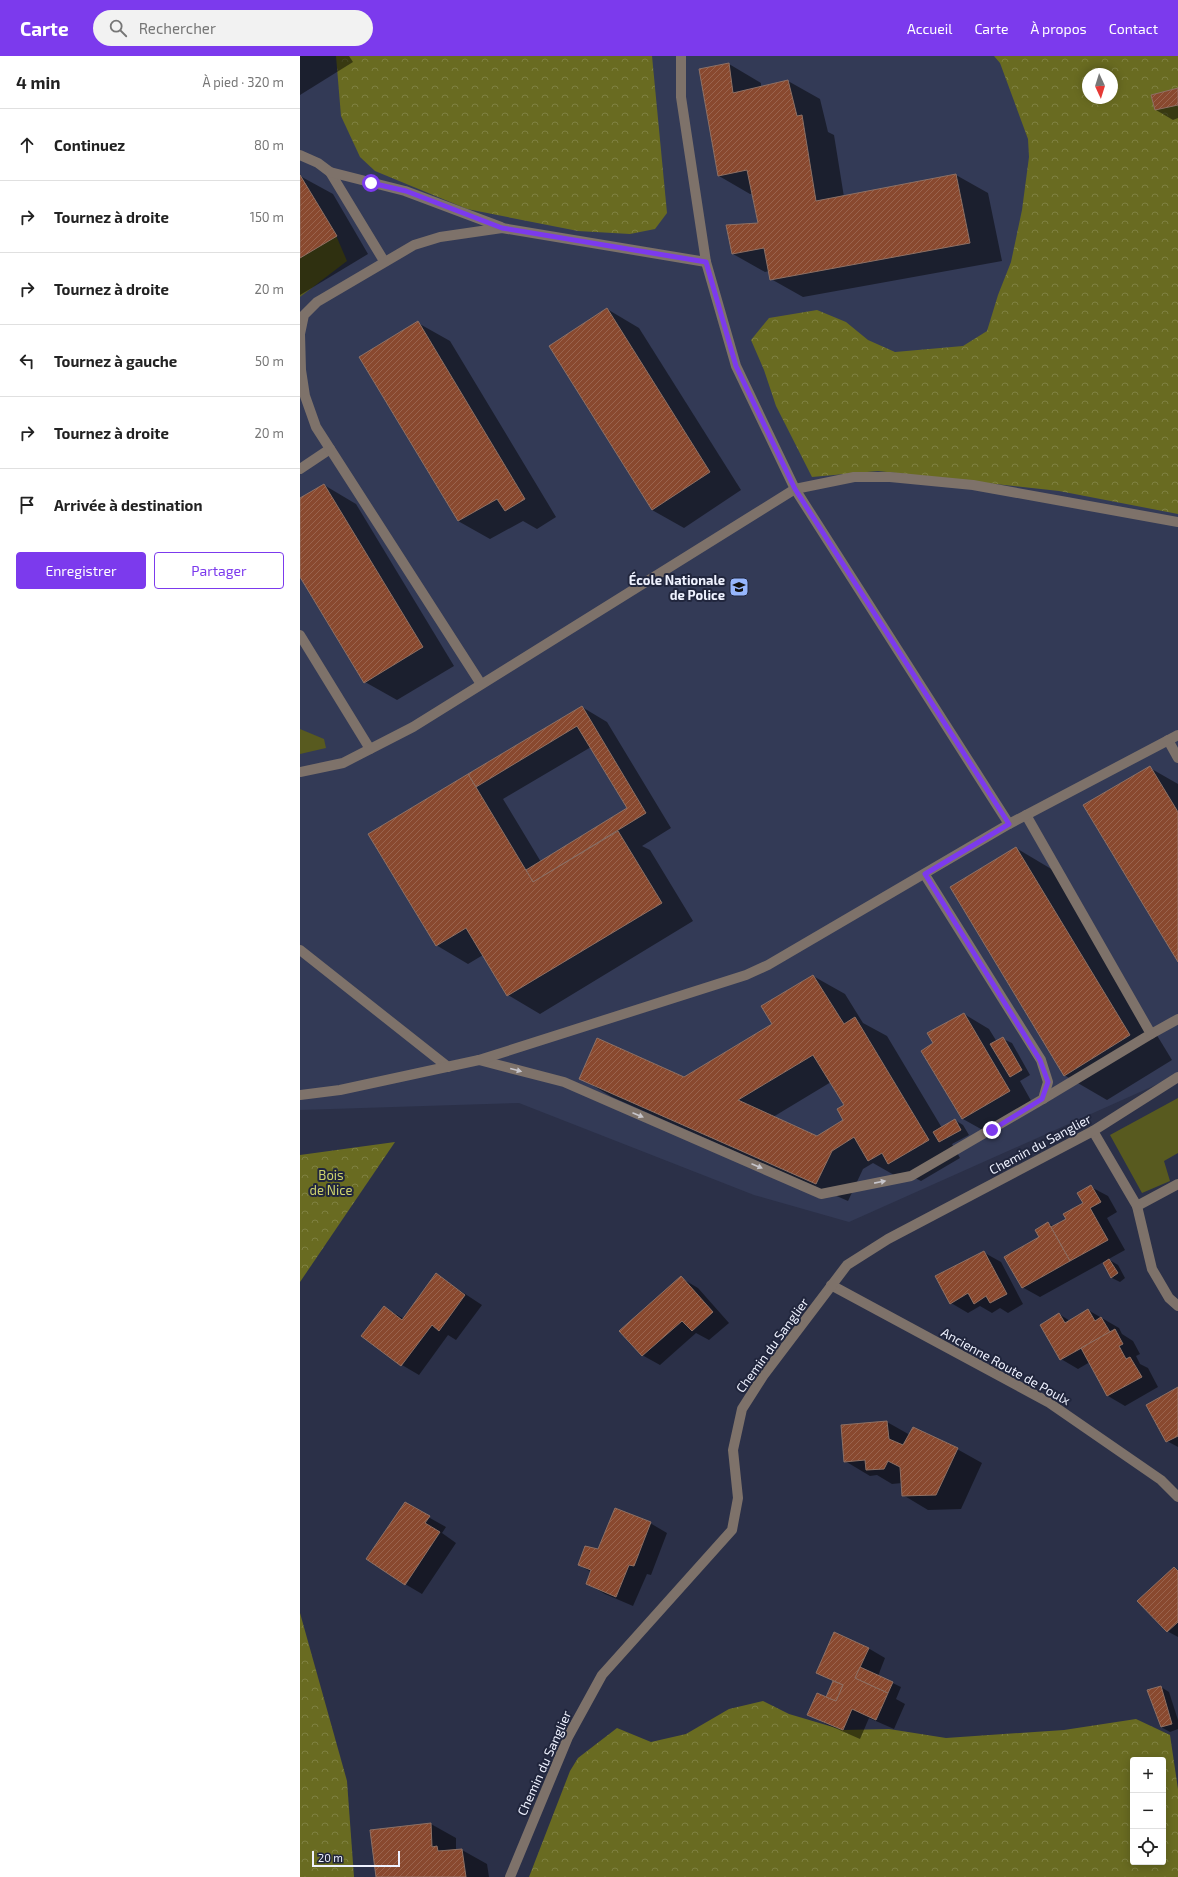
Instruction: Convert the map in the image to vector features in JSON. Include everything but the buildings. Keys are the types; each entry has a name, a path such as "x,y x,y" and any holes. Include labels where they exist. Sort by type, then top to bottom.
{"street":[{"path":"681,56 681,97 706,262 736,366 795,489 1009,824"},
{"path":"300,155 318,163 330,172 384,261"},
{"path":"330,172 406,191 502,228 706,262"},
{"path":"481,684 316,427 305,396 301,370 300,334 304,315 317,302 384,261 414,245 440,237 502,228"},
{"path":"300,469 330,449"},
{"path":"300,772 343,763 413,727 795,489 854,476 890,477 973,485 1178,522"},
{"path":"300,635 370,749"},
{"path":"300,1095 340,1090 479,1060 746,975 768,964 925,874 1009,824 1178,735"},
{"path":"1168,740 1178,758"},
{"path":"1026,815 1151,1034"},
{"path":"925,874 1040,1060 1048,1082 1042,1099"},
{"path":"300,950 448,1067"},
{"path":"479,1060 564,1082 821,1194 911,1176 1178,1019"},
{"name":"Chemin du Sanglier","path":"510,1877 568,1737 602,1675 732,1530 738,1498 732,1450 742,1409 763,1376 831,1284 847,1265 888,1239 1093,1131 1178,1077"},
{"path":"1093,1131 1137,1206 1152,1270 1169,1298 1178,1306"},
{"path":"1137,1206 1178,1184"},
{"name":"Ancienne Route de Poulx","path":"831,1284 1048,1402 1161,1480 1178,1497"}],"shaded area":[{"name":"École Nationale de Police","path":"300,56 1178,56 1178,1075 849,1222 754,1195 519,1103 300,1110"},
{"path":"335,233 347,261 300,297 300,255"},
{"path":"300,729 324,739 326,748 300,754"},
{"path":"1178,1098 1178,1153 1164,1161 1170,1181 1142,1193 1110,1135"}],"green space":[{"path":"336,56 652,56 667,213 655,229 630,234 578,231 467,209 375,171 360,157 341,116"},
{"path":"994,56 1178,56 1178,514 1059,491 878,471 812,477 776,406 764,370 751,340 769,318 817,310 846,322 868,340 895,352 963,346 987,331 998,295 1011,262 1022,210 1029,157 1028,139 1000,63"},
{"name":"Bois de Nice","path":"395,1142 300,1282 300,1155"},
{"path":"300,1613 347,1781 354,1877 300,1877"},
{"path":"763,1701 789,1714 843,1730 889,1729 946,1738 1064,1730 1136,1719 1170,1735 1178,1789 1178,1877 529,1877 570,1771 578,1758 617,1728 651,1742 686,1734 729,1709"}],"place":[{"name":"École Nationale de Police","path":"739,587"}],"route":[{"path":"371,183 406,191 502,228 706,262 713,292 736,366 744,386 795,489 1009,824 925,874 1040,1060 1048,1082 1042,1099 992,1130"}]}
